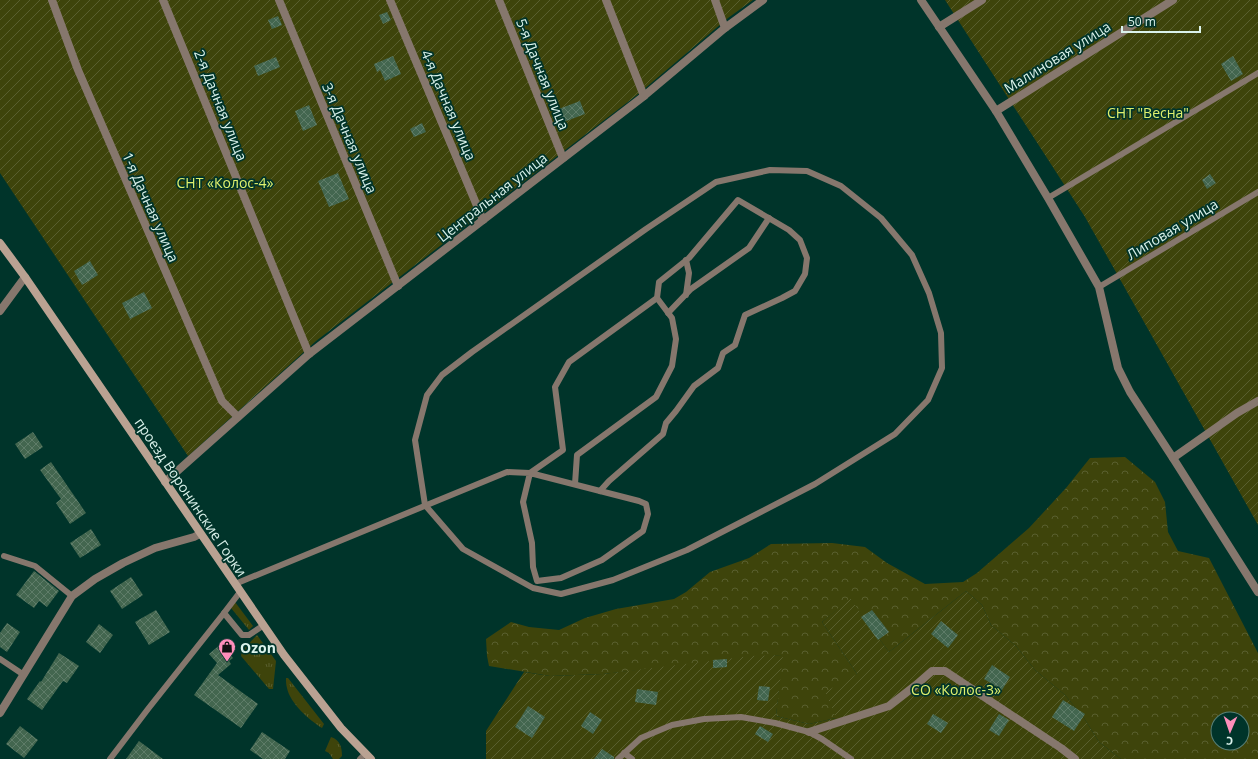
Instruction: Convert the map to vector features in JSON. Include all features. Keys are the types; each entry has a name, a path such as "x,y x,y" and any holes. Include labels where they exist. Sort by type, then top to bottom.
{"street":[{"name":"1-я Дачная улица","path":"52,0 78,70 222,401 238,417"},
{"name":"2-я Дачная улица","path":"163,0 309,354"},
{"name":"3-я Дачная улица","path":"279,0 398,286"},
{"name":"4-я Дачная улица","path":"390,0 483,220"},
{"name":"5-я Дачная улица","path":"499,0 563,158"},
{"path":"606,0 644,96"},
{"path":"714,0 725,28"},
{"name":"Центральная улица","path":"165,482 309,354 644,96 725,28 763,0"},
{"path":"920,0 996,111 1099,287 1118,368 1130,392 1258,592"},
{"path":"939,27 982,0"},
{"name":"Малиновая улица","path":"996,111 1173,0"},
{"name":"проезд Воронинские Горки","path":"0,243 25,277 284,655 330,715 365,757"},
{"path":"0,311 25,277"},
{"path":"1173,458 1237,413 1258,401"},
{"path":"0,713 72,596 95,579 123,563 155,548 194,538 200,534"},
{"path":"809,732 889,706 932,671 945,671 1061,748 1075,759"}],"lane":[{"path":"1048,198 1258,73"},
{"path":"770,170 807,171 841,186 881,218 912,255 929,293 941,333 942,368 928,400 895,434 815,484 687,550 613,580 561,594 533,588 463,549 425,505 415,440 427,395 442,375 646,229 716,182 770,170"},
{"name":"Липовая улица","path":"1099,287 1258,192"},
{"path":"575,484 576,455 656,397 672,366 676,339 672,318 657,298 659,282 686,260 738,200 789,230 800,240 807,258 805,274 795,291 745,315 735,345 723,353 718,368 694,386 666,423 663,434 609,481 600,491"},
{"path":"668,314 691,289 749,248 769,218"},
{"path":"686,260 689,273 686,295"},
{"path":"533,588 537,581 533,567 532,543 523,502 530,473 563,450 555,387 568,362 657,298"},
{"path":"235,584 507,472 530,473 646,504 648,514 643,530 602,560 561,578 537,581"},
{"path":"4,556 35,566 72,596"},
{"path":"110,759 240,592"},
{"path":"224,613 242,635 249,634 264,626"},
{"path":"0,659 24,675"},
{"path":"618,759 641,738 672,725 704,719 741,717 776,723 809,732 851,759"},
{"path":"624,753 632,759"}],"green space":[{"name":"СНТ «Колос-4»","path":"0,0 753,0 728,18 637,95 316,341 188,456 0,173"},
{"name":"СНТ \"Весна\"","path":"945,0 1258,0 1258,525 1085,217"},
{"path":"1125,457 1155,482 1165,502 1168,532 1178,551 1209,558 1258,653 1258,759 1121,759 1099,742 1084,718 1065,695 1035,670 1016,646 991,625 982,605 966,591 889,652 850,599 822,622 857,674 836,718 809,724 776,716 782,655 603,674 550,676 489,666 486,639 511,622 529,627 559,630 585,618 616,609 674,599 686,592 710,572 749,558 771,544 832,543 865,547 887,563 925,584 963,582 977,573 1029,528 1066,488 1090,458"},
{"name":"СО «Колос-3»","path":"966,591 982,605 991,625 1016,646 1035,670 1065,695 1084,718 1099,742 1121,759 486,759 486,731 524,672 550,676 603,674 751,656 783,655 776,716 809,724 836,718 825,692 857,674 822,622 850,598 889,652"},
{"path":"235,602 253,626 249,630 231,608"},
{"path":"257,635 276,661 273,689 269,689 241,656 242,651"},
{"path":"286,678 288,678 324,724 322,728 306,716 296,705 286,686"},
{"path":"331,737 337,740 341,747 342,756 339,759 333,759 329,753 325,751"}],"building":[{"path":"387,12 391,20 383,24 379,15"},
{"path":"278,16 282,25 272,29 268,20"},
{"path":"393,56 401,74 385,81 380,70 377,72 374,64"},
{"path":"1233,56 1243,74 1231,81 1221,64"},
{"path":"276,57 280,67 258,76 254,66"},
{"path":"580,101 585,114 561,123 556,110"},
{"path":"309,105 317,125 303,131 295,111"},
{"path":"422,123 426,132 414,137 410,129"},
{"path":"338,173 349,199 329,207 318,181"},
{"path":"1210,174 1216,183 1207,189 1202,180"},
{"path":"90,261 98,275 82,285 74,271"},
{"path":"144,292 152,308 130,319 122,303"},
{"path":"33,432 43,447 25,459 15,444"},
{"path":"51,462 86,513 70,524 56,503 61,499 40,470"},
{"path":"91,529 101,545 80,558 70,543"},
{"path":"34,571 59,591 47,607 39,601 34,608 16,595"},
{"path":"131,577 143,595 122,609 110,591"},
{"path":"156,610 170,632 149,645 135,622"},
{"path":"872,610 889,632 878,640 861,617"},
{"path":"941,621 958,635 948,648 931,634"},
{"path":"7,623 20,632 7,652 0,647 0,633"},
{"path":"99,624 113,635 100,653 86,642"},
{"path":"221,644 233,658 229,661 231,664 218,675 258,704 241,728 194,695 217,663 209,654"},
{"path":"59,653 79,666 67,683 63,681 42,710 27,699 40,681 41,682"},
{"path":"727,659 727,667 713,668 713,660"},
{"path":"992,665 1010,677 1002,690 984,679"},
{"path":"759,686 770,687 768,701 757,700"},
{"path":"637,689 658,692 656,705 635,702"},
{"path":"1063,700 1085,714 1074,731 1052,717"},
{"path":"528,706 545,717 532,738 515,727"},
{"path":"590,712 602,720 593,734 581,726"},
{"path":"933,714 948,723 941,733 927,724"},
{"path":"999,714 1009,720 999,736 989,730"},
{"path":"20,726 38,740 24,758 6,744"},
{"path":"760,726 773,734 768,742 755,734"},
{"path":"262,732 290,751 285,759 263,759 250,750"},
{"path":"139,741 163,759 126,759"},
{"path":"602,749 614,757 614,759 594,759"}],"place":[{"name":"Ozon","path":"227,662"}]}
